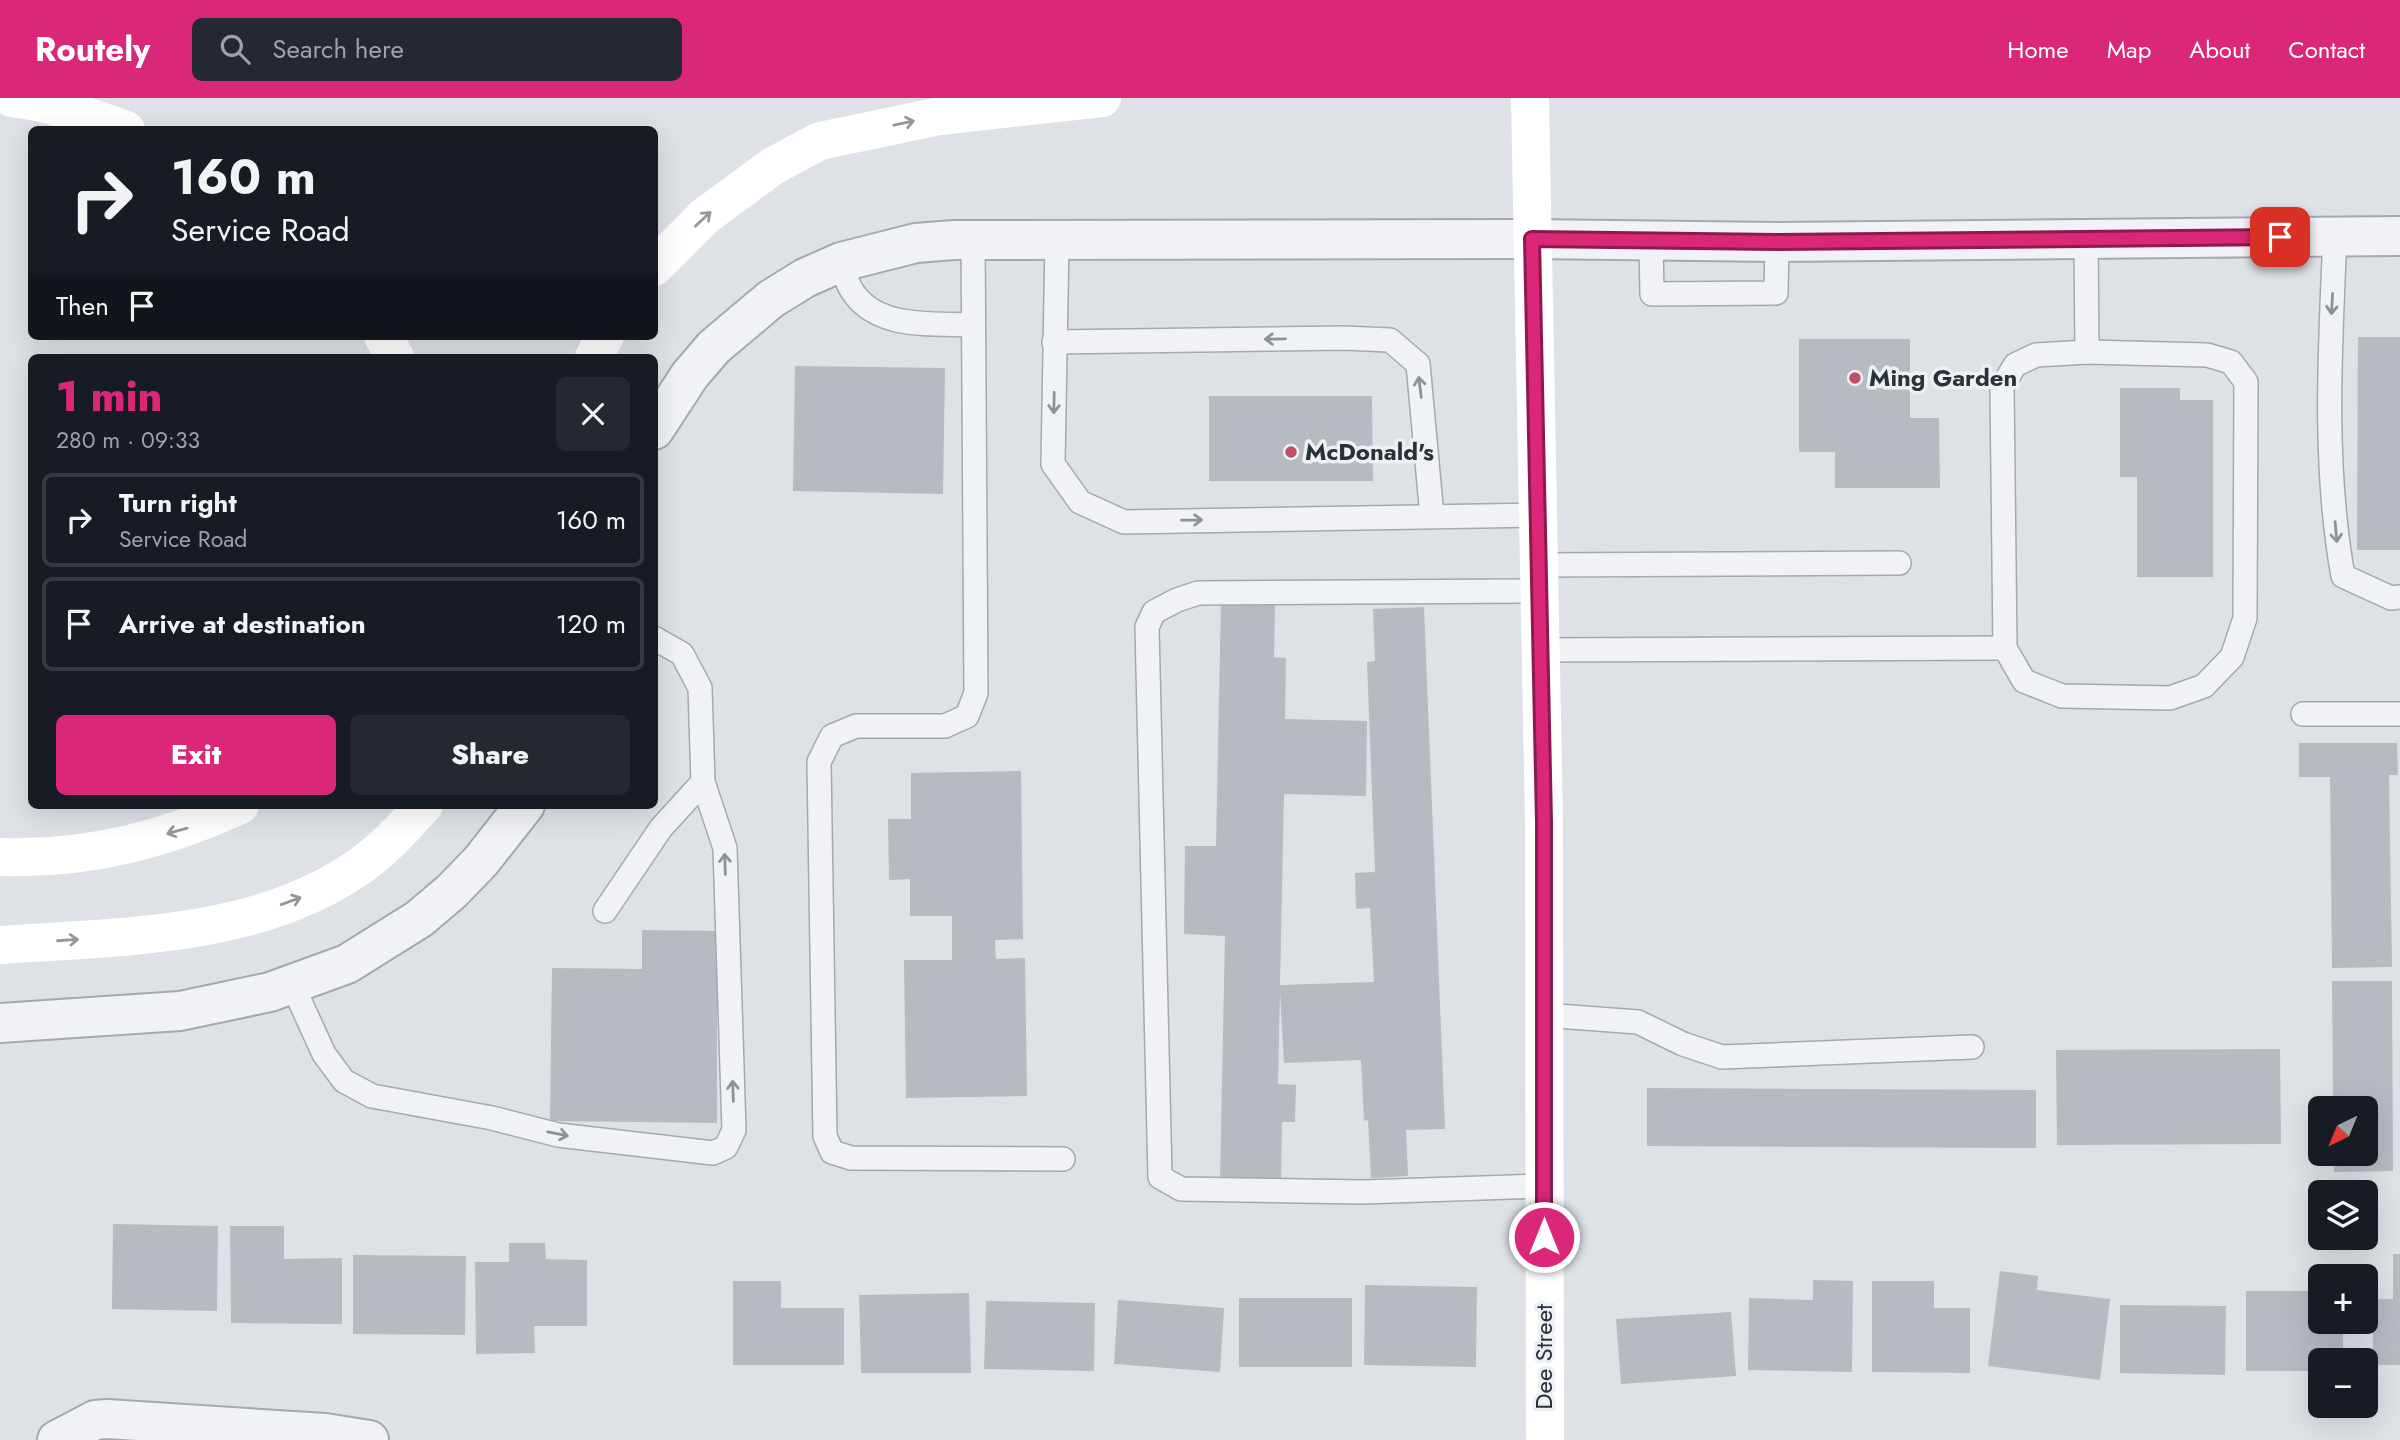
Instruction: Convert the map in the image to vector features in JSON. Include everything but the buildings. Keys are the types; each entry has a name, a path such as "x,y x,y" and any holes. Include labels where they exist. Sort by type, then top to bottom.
{"main road":[{"path":"12,98 79,113 115,126"},
{"path":"658,263 705,216 772,166 820,141 940,116 1102,98"},
{"name":"Dee Street","path":"1530,98 1544,823 1545,1440"},
{"path":"0,857 30,858 116,848 199,824 231,809"},
{"path":"0,945 172,932 239,920 318,891 362,864 391,841 420,809"}],"street":[{"path":"658,424 690,375 714,347 771,299 805,278 841,262 916,243 973,240 1532,239 1777,242 2400,236"},
{"path":"0,1023 180,1011 270,992 347,964 419,919 452,891 481,861 522,809"},
{"path":"57,1440 95,1420 326,1433 369,1440"}],"lane":[{"path":"2335,236 2329,373 2335,534 2343,576 2391,598 2400,597"},
{"path":"2086,239 2087,352"},
{"path":"973,240 976,693 967,716 945,726 856,726 832,736 819,762 825,1136 832,1152 851,1158 1063,1158"},
{"path":"1057,240 1053,464 1080,502 1124,522 1537,515"},
{"path":"1651,241 1652,294 1776,293 1777,242"},
{"path":"841,262 851,289 872,312 900,321 973,325"},
{"path":"1054,342 1343,338 1390,340 1418,363 1432,516"},
{"path":"2087,352 2207,355 2231,362 2246,382 2245,618 2232,657 2204,687 2170,698 2062,696 2024,681 2005,648 2002,387 2014,365 2036,355 2087,352"},
{"path":"1544,1186 1363,1192 1181,1189 1160,1177 1147,626 1154,612 1198,593 1899,563"},
{"path":"292,984 324,1054 344,1081 372,1096 492,1118 558,1135 713,1153 726,1147 734,1130 725,848 704,782 700,688 682,654 658,640"},
{"path":"1540,650 2005,648"},
{"path":"2304,714 2400,714"},
{"path":"606,911 661,828 704,782"},
{"path":"1544,1015 1637,1022 1683,1044 1722,1057 1972,1047"}],"place":[{"name":"Ming Garden","path":"1855,378"},
{"name":"McDonald's","path":"1291,452"}],"route":[{"path":"1544,1237 1544,823 1532,239 1777,242 2280,237"}]}
